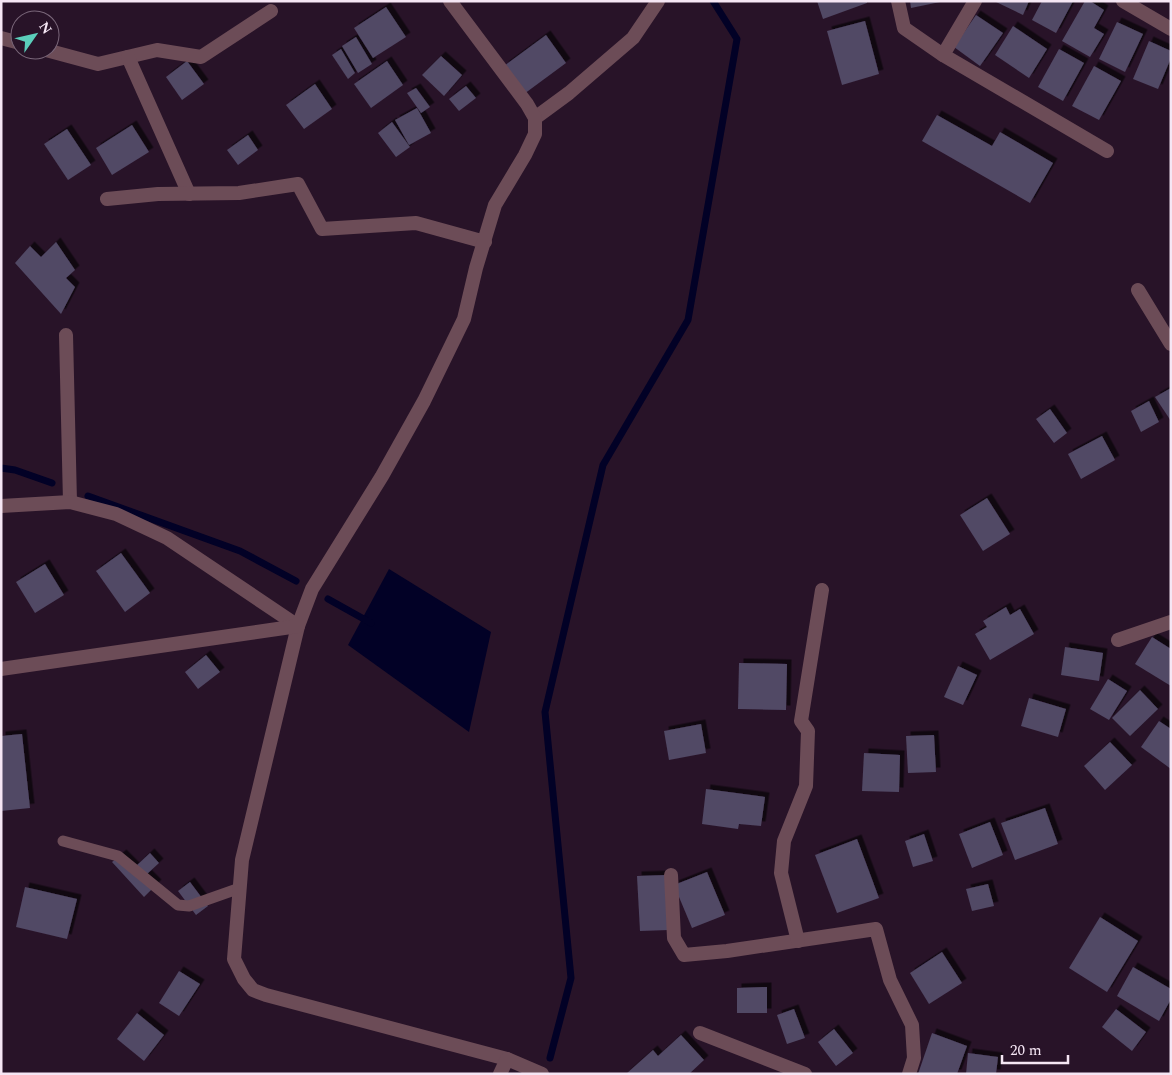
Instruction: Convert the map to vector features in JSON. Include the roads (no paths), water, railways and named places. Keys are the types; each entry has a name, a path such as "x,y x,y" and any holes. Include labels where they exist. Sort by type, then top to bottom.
{"street":[{"path":"450,1 527,104 535,118 535,134 495,205 476,268 464,319 436,376 382,476 312,589 298,626 242,860 234,959 244,979 253,990 266,995 507,1059 542,1074"},
{"path":"535,118 569,93 633,38 658,1"},
{"path":"898,1 904,28 943,54 1107,151"},
{"path":"943,54 975,1"},
{"path":"1123,1 1171,29"},
{"path":"60,54 98,64 157,50 201,56 271,11"},
{"path":"128,57 190,194"},
{"path":"107,199 158,194 239,193 298,184 322,229 416,223 485,242"},
{"path":"1138,290 1171,344"},
{"path":"66,335 70,502"},
{"path":"1,506 70,502 116,514 167,538 298,626"},
{"path":"798,941 781,873 784,841 806,786 808,731 801,721 822,590"},
{"path":"1118,640 1171,622"},
{"path":"1,669 298,626"},
{"path":"671,875 674,938 684,954 727,951 876,929 890,980 912,1025 914,1058 909,1074"},
{"path":"700,1033 805,1074"},
{"path":"500,1074 507,1059"}],"lane":[{"path":"63,840 118,856 178,905 189,906 240,888"}],"water":[{"path":"389,569 491,632 469,732 348,645"}],"waterway":[{"path":"550,1058 571,978 545,712 603,465 688,320 737,39 713,1"},
{"path":"1,468 15,470 52,483"},
{"path":"88,496 240,551 296,581"},
{"path":"328,599 371,623"}]}
